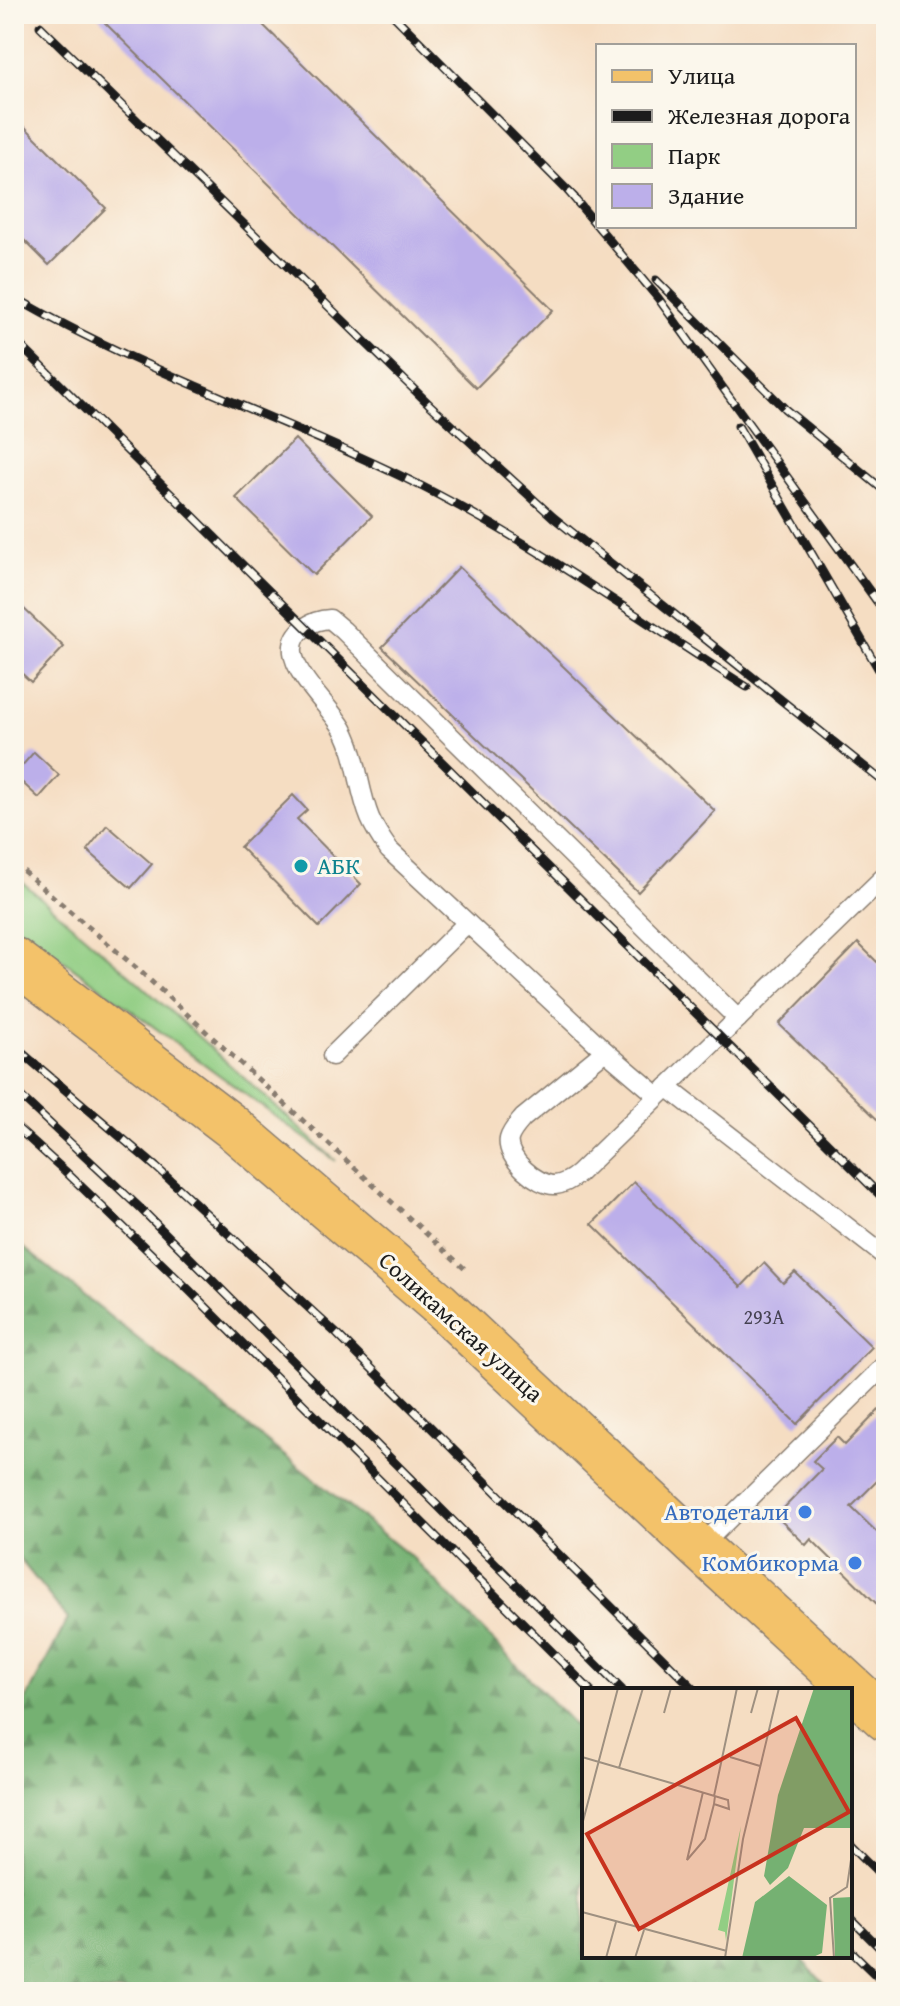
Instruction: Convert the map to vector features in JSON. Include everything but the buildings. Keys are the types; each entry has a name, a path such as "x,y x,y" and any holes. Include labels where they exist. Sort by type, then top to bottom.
{"main road":[{"name":"Соликамская улица","path":"14,960 231,1126 404,1274 886,1719"}],"lane":[{"path":"738,1019 343,630 330,619 316,620 304,626 293,651 299,667 331,711 352,748 370,818 389,850 605,1051 886,1257"},
{"path":"605,1051 523,1118 513,1130 509,1139 512,1155 534,1177 553,1185 571,1180 886,875"},
{"path":"332,1056 467,923"},
{"path":"699,1548 886,1364"}],"path":[{"path":"14,863 141,972 467,1271"}],"green space":[{"path":"14,875 138,982 336,1161 14,924"},
{"path":"14,1240 414,1559 582,1733 582,1958 800,1958 832,1992 14,1992 14,1723 68,1619 14,1552"}],"railway":[{"path":"392,14 575,198"},
{"path":"40,26 430,405 553,517 886,784"},
{"path":"568,191 596,224"},
{"path":"599,228 658,298 886,614"},
{"path":"656,280 785,409 886,492"},
{"path":"14,297 165,373 371,462 464,508 546,557 747,687"},
{"path":"14,339 886,1201"},
{"path":"738,426 886,682"},
{"path":"14,1046 156,1167 338,1335 693,1688"},
{"path":"14,1090 142,1210 620,1688"},
{"path":"14,1125 189,1290 588,1688"},
{"path":"852,1846 886,1880"},
{"path":"852,1920 886,1954"},
{"path":"852,1952 886,1985"}],"place":[{"name":"АБК","path":"301,866"},
{"name":"Автодетали","path":"805,1512"},
{"name":"Комбикорма","path":"855,1563"}]}
